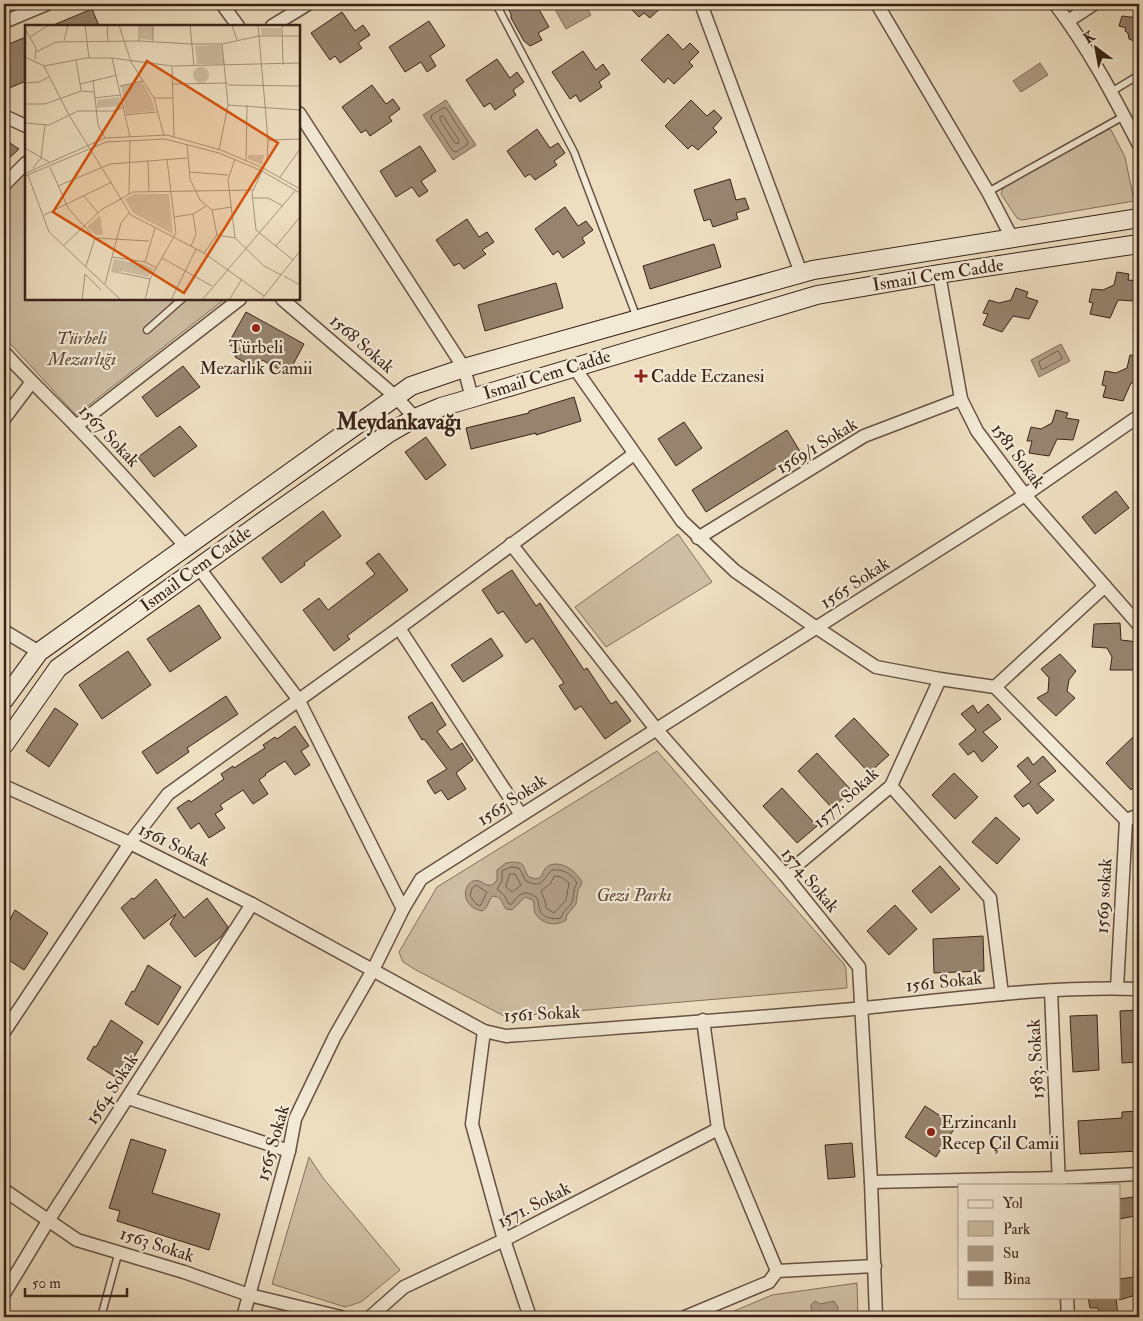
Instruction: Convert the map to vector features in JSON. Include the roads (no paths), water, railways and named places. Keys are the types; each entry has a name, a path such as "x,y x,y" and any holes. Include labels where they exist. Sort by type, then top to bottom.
{"main road":[{"name":"Ismail Cem Cadde","path":"4,700 39,652 412,386 464,368 813,270 1139,218"},
{"name":"Ismail Cem Cadde","path":"4,745 58,668 389,433 415,418 441,407 817,295 939,274 1139,244"}],"street":[{"path":"4,22 47,4"},
{"path":"222,4 237,25"},
{"path":"274,25 308,4"},
{"path":"701,4 801,273"},
{"path":"877,4 988,192 1012,238"},
{"path":"1055,4 1068,21 1111,92 1139,145"},
{"path":"1068,21 1094,4"},
{"path":"4,116 25,126"},
{"path":"300,116 304,130 464,368 472,398"},
{"path":"4,185 25,163"},
{"name":"1581 Sokak","path":"939,274 960,398 977,431 1024,495 1139,625"},
{"path":"76,426 239,300"},
{"name":"1568 Sokak","path":"283,300 396,397 415,418"},
{"name":"1567 Sokak","path":"4,352 144,498 186,547"},
{"path":"574,367 682,521 735,572 876,667 995,687 1126,820 1139,815"},
{"path":"4,419 32,383"},
{"name":"1569/1 Sokak","path":"698,538 864,436 960,398"},
{"name":"1565 Sokak","path":"243,1317 289,1151 295,1119 335,1036 373,970 403,909 422,879 1024,495 1139,416"},
{"path":"4,1032 130,843 168,794 399,628 634,454"},
{"name":"1574 Sokak","path":"511,544 656,729 785,875 859,967 871,1182 876,1317"},
{"path":"199,568 298,699 403,909"},
{"path":"995,687 1105,586"},
{"path":"399,628 521,815"},
{"path":"4,631 39,652"},
{"name":"1577. Sokak","path":"785,875 891,786 940,679"},
{"name":"1561 Sokak","path":"4,786 130,843 252,904 484,1031 506,1036 862,1008 1002,994 1117,988 1139,989"},
{"path":"891,786 990,898 1002,994"},
{"name":"1569 sokak","path":"1117,988 1126,820"},
{"name":"1564 Sokak","path":"4,1294 48,1220 252,904"},
{"name":"1583. Sokak","path":"1051,991 1059,1181"},
{"path":"703,1020 718,1129 777,1271"},
{"path":"484,1031 472,1124 504,1240 530,1317"},
{"path":"128,1098 289,1151"},
{"name":"1571. Sokak","path":"370,1317 404,1287 504,1240 718,1129"},
{"path":"871,1182 1059,1181 1139,1174"},
{"name":"1563 Sokak","path":"4,1190 77,1240 119,1251 249,1295 340,1317"},
{"path":"777,1271 875,1266"},
{"path":"685,1317 769,1282 777,1271"},
{"path":"1067,1298 1068,1317"}],"lane":[{"path":"496,4 574,152 637,320"},
{"path":"1111,92 1139,74"},
{"path":"988,192 1124,116"},
{"path":"147,330 181,300"},
{"path":"101,1317 119,1251"}],"water":[{"path":"552,4 585,4 591,15 566,29"},
{"path":"1040,63 1048,75 1021,92 1013,81"},
{"path":"446,100 476,145 453,160 423,115"},
{"path":"1061,344 1070,361 1039,377 1031,360"},
{"path":"506,863 522,864 529,877 536,879 541,877 547,867 553,864 563,865 577,875 582,883 578,890 576,904 567,915 566,920 553,924 541,920 535,913 533,900 525,897 512,910 506,909 500,899 493,896 482,911 473,907 468,902 466,889 469,884 473,881 479,881 486,885 492,885 497,880 497,870"},
{"path":"815,1301 820,1304 834,1301 838,1307 837,1317 812,1317 811,1305"}],"place":[{"name":"Türbeli Mezarlık Camii","path":"256,328"},
{"name":"Cadde Eczanesi","path":"641,376"},
{"name":"Erzincanlı Recep Çil Camii","path":"931,1132"}],"district":[{"name":"Meydankavağı","path":"399,422"}],"park label":[{"name":"Türbeli Mezarlığı","path":"82,348"},
{"name":"Gezi Parkı","path":"634,895"}]}
